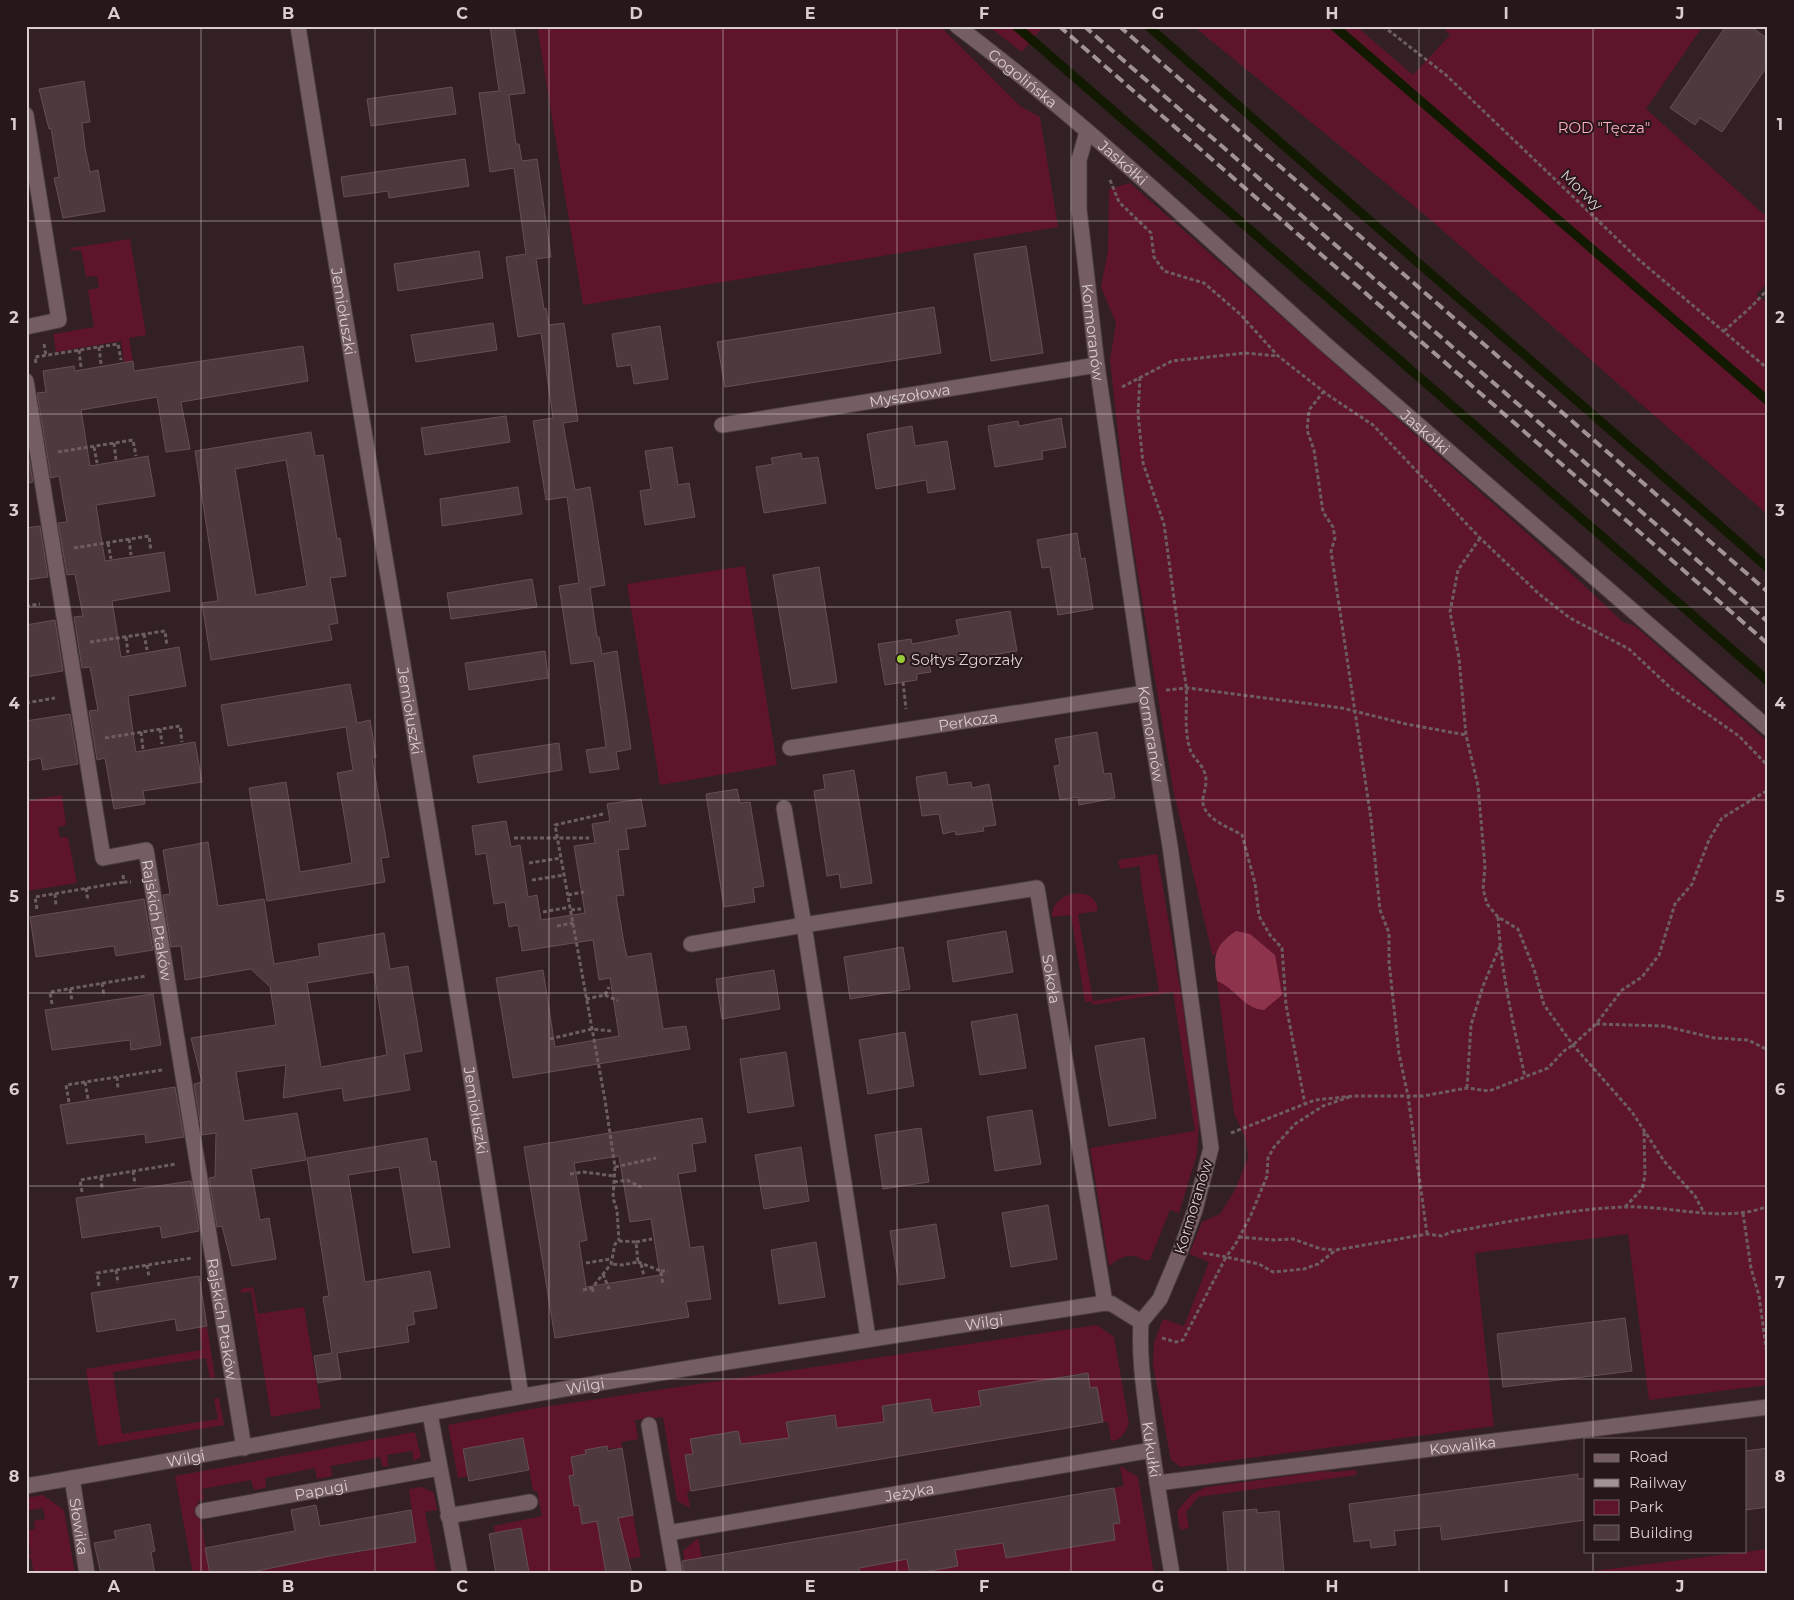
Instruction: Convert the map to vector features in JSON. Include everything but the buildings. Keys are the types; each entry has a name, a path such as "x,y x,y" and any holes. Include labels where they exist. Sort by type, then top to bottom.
{"street":[{"name":"Jemiołuszki","path":"298,26 411,725 463,1027 521,1396"},
{"name":"Gogolińska","path":"957,26 1002,60 1086,132"},
{"path":"26,115 59,320 26,327"},
{"name":"Jaskółki","path":"1086,132 1406,415 1768,728"},
{"name":"Kormoranów","path":"1086,132 1079,160 1079,208 1101,399 1170,846 1211,1148 1201,1189 1181,1249 1160,1299 1141,1329"},
{"name":"Myszołowa","path":"722,425 1097,365"},
{"name":"Rajskich Ptaków","path":"26,381 103,858 146,850 244,1448"},
{"name":"Perkoza","path":"790,748 1145,693"},
{"path":"784,808 868,1338"},
{"name":"Sokoła","path":"691,944 1037,888 1105,1303"},
{"name":"Wilgi","path":"26,1486 244,1448 521,1396 868,1338 1105,1303"},
{"path":"1105,1303 1112,1304 1141,1329"},
{"name":"Kukułki","path":"1141,1329 1140,1350 1156,1483 1172,1574"},
{"name":"Kowalika","path":"1156,1483 1768,1407"},
{"path":"430,1414 460,1574"},
{"path":"649,1425 674,1574"},
{"name":"Jeżyka","path":"668,1533 1152,1450"},
{"name":"Papugi","path":"202,1511 439,1468"},
{"name":"Słowika","path":"72,1478 87,1574"},
{"path":"448,1516 530,1502"}],"path":[{"name":"Morwy","path":"1383,26 1446,75 1638,259 1768,369"},
{"path":"1115,158 1109,183 1119,202 1151,233 1154,257 1164,271 1204,283 1240,314 1278,356 1373,425 1480,538 1539,594 1570,618 1629,649 1673,690 1739,736 1768,766"},
{"path":"1724,331 1768,289"},
{"path":"99,347 101,364"},
{"path":"79,350 81,367"},
{"path":"1101,399 1172,361 1245,353 1278,356"},
{"path":"1140,377 1138,414 1143,463 1164,524 1184,673 1188,688 1185,719 1190,750 1204,772 1206,783 1203,801 1207,812 1216,821 1242,835 1255,883 1260,916 1270,934 1282,948 1286,1005 1306,1104"},
{"path":"1324,391 1309,410 1307,430 1314,450 1323,512 1333,527 1335,538 1331,551 1371,819 1380,910 1389,933 1389,962 1400,1054 1408,1096 1427,1234"},
{"path":"50,454 133,440 136,456"},
{"path":"114,443 116,460"},
{"path":"94,446 96,463"},
{"path":"66,549 149,536 151,551"},
{"path":"1480,538 1458,570 1450,612 1459,658 1466,736 1478,786 1485,868 1483,889 1487,904 1498,917 1518,929 1534,968 1544,1005 1573,1046 1632,1112 1664,1161 1695,1196 1703,1211"},
{"path":"129,539 131,555"},
{"path":"108,543 111,559"},
{"path":"82,644 164,630 167,646"},
{"path":"144,634 147,650"},
{"path":"126,637 128,653"},
{"path":"903,682 906,712"},
{"path":"1145,693 1188,688 1342,708 1466,736"},
{"path":"26,703 76,694"},
{"path":"97,740 180,726 182,742"},
{"path":"160,729 162,744"},
{"path":"141,732 143,749"},
{"path":"1210,1139 1245,1129 1315,1100 1354,1096 1422,1096 1467,1088 1489,1091 1548,1068 1564,1051 1573,1046 1596,1024 1622,990 1642,977 1659,955 1675,904 1692,884 1709,840 1722,818 1768,790"},
{"path":"603,814 555,825 615,1167 613,1198 617,1210 619,1241"},
{"path":"514,838 589,838"},
{"path":"529,863 561,858"},
{"path":"532,880 564,876"},
{"path":"37,909 35,897 124,882"},
{"path":"86,888 88,901"},
{"path":"568,895 584,892"},
{"path":"54,894 56,906"},
{"path":"543,912 581,909"},
{"path":"1498,917 1508,1004 1525,1077"},
{"path":"557,926 573,923"},
{"path":"1467,1088 1471,1025 1483,986 1500,946"},
{"path":"52,1004 50,992 153,975"},
{"path":"102,983 104,996"},
{"path":"605,995 609,987"},
{"path":"70,989 72,1001"},
{"path":"586,998 605,995 618,1001"},
{"path":"1596,1024 1664,1026 1714,1038 1748,1040 1768,1050"},
{"path":"550,1039 592,1029 611,1031"},
{"path":"69,1102 66,1085 168,1068"},
{"path":"116,1077 118,1089"},
{"path":"85,1082 88,1099"},
{"path":"1141,1329 1176,1342 1183,1340 1226,1256 1239,1237 1266,1176 1268,1158 1274,1147 1294,1124 1323,1106 1354,1096"},
{"path":"1625,1207 1642,1189 1645,1176 1644,1130"},
{"path":"615,1167 656,1158"},
{"path":"82,1192 80,1180 184,1163"},
{"path":"132,1172 135,1184"},
{"path":"570,1174 584,1172 614,1176"},
{"path":"101,1177 102,1188"},
{"path":"614,1182 627,1180 641,1187"},
{"path":"1239,1237 1274,1240 1293,1239 1321,1250 1336,1250 1427,1234 1442,1236 1451,1232 1524,1219 1625,1207 1703,1211 1726,1215 1743,1213 1768,1206"},
{"path":"1743,1213 1751,1268 1759,1296 1768,1362"},
{"path":"583,1290 592,1288 603,1274 611,1262 612,1247 619,1241 636,1242 652,1239"},
{"path":"636,1242 644,1276"},
{"path":"1181,1249 1226,1256 1259,1264 1273,1272 1304,1270 1318,1264 1336,1250"},
{"path":"99,1286 97,1274 199,1257"},
{"path":"586,1263 611,1262 622,1265 640,1263 661,1271 668,1271"},
{"path":"147,1265 149,1277"},
{"path":"116,1270 118,1283"},
{"path":"661,1271 663,1285"},
{"path":"603,1274 609,1289"},
{"path":"592,1288 594,1294"}],"green space":[{"path":"537,26 940,26 1020,106 1040,117 1058,227 583,305"},
{"path":"988,26 1044,26 1022,52"},
{"name":"ROD \"Tęcza\"","path":"1193,26 1356,26 1413,75 1450,35 1442,26 1703,26 1646,109 1768,218 1768,282 1756,295 1768,303 1768,515 1425,215"},
{"path":"1130,183 1547,551 1623,622 1635,626 1768,742 1768,1385 1649,1400 1628,1234 1475,1253 1494,1426 1181,1467 1171,1460 1153,1365 1154,1343 1163,1319 1184,1326 1209,1262 1189,1254 1202,1222 1220,1214 1235,1190 1248,1158 1246,1140 1234,1113 1217,981 1226,985 1240,999 1225,939 1213,957 1173,789 1125,496 1110,360 1116,323 1101,287 1108,251 1109,189"},
{"path":"130,239 146,335 129,338 133,361 124,363 121,341 56,352 53,334 94,327 88,290 99,288 97,276 86,277 81,250 71,251 71,248"},
{"path":"745,566 777,765 660,785 627,584"},
{"path":"62,795 66,825 58,827 60,838 68,837 77,883 26,891 26,801"},
{"path":"1157,854 1181,993 1199,1122 1197,1154 1179,1213 1170,1210 1150,1260 1146,1261 1135,1256 1127,1256 1118,1259 1109,1266 1090,1148 1195,1131 1173,992 1093,1005 1092,1002 1085,1002 1071,915 1052,917 1053,908 1065,896 1074,894 1090,896 1095,902 1098,911 1078,914 1093,1001 1159,991 1140,866 1120,869 1118,860"},
{"path":"253,1287 258,1314 304,1307 321,1408 271,1417 251,1291 241,1293 241,1289"},
{"path":"1097,1325 1114,1337 1129,1424 1122,1436 1111,1441 1108,1422 1103,1422 1097,1387 1090,1388 1088,1373 1063,1376 1063,1381 1004,1391 1003,1386 978,1391 981,1406 973,1407 979,1443 946,1449 940,1414 933,1415 930,1399 882,1406 884,1422 867,1461 850,1465 844,1429 837,1430 834,1415 787,1422 789,1438 787,1475 754,1481 748,1446 741,1447 738,1431 691,1439 693,1454 685,1456 691,1491 687,1492 690,1508 677,1501 663,1417 635,1420 638,1439 621,1442 622,1448 585,1450 586,1454 571,1457 574,1475 574,1506 579,1505 582,1523 597,1521 598,1525 619,1522 618,1518 633,1515 641,1557 605,1563 606,1570 590,1574 518,1574 529,1571 521,1528 495,1533 494,1526 542,1516 537,1491 533,1491 523,1438 464,1449 468,1476 458,1478 448,1425 537,1408"},
{"path":"207,1327 215,1377 210,1378 206,1358 113,1372 122,1434 218,1419 214,1399 219,1398 224,1425 98,1446 86,1369 202,1350 199,1328"},
{"path":"415,1432 421,1457 414,1461 412,1451 387,1455 388,1466 383,1467 380,1457 331,1466 332,1476 317,1479 315,1468 265,1478 266,1488 254,1490 251,1480 202,1489 204,1500 198,1501 210,1574 193,1574 175,1476"},
{"path":"1120,1466 1138,1477 1154,1574 913,1574 958,1566 955,1551 963,1549 957,1514 990,1509 995,1544 1003,1543 1006,1558 1115,1540 1113,1524 1120,1523 1114,1488 1124,1486"},
{"path":"1356,1470 1357,1475 1198,1497 1186,1512 1189,1528 1180,1530 1177,1511 1191,1495 1206,1487 1325,1471"},
{"path":"422,1487 434,1493 437,1510 425,1512 437,1574 242,1574 297,1563 292,1533 324,1527 330,1557 416,1542 409,1489"},
{"path":"43,1495 64,1510 75,1574 34,1574 31,1558 26,1559 26,1556 31,1555 27,1531 35,1529 34,1521 45,1519 43,1508 26,1511 26,1498"},
{"path":"894,1525 900,1560 907,1559 910,1574 860,1574 859,1567 867,1565 861,1530"},
{"path":"698,1538 705,1574 686,1574 683,1551"},
{"path":"1768,1549 1768,1574 1569,1574 1746,1552"}],"shaded area":[{"path":"1236,931 1250,934 1275,955 1282,995 1264,1010 1251,1006 1217,981 1215,958 1217,952 1223,942"}],"waterway":[{"path":"1016,26 1768,681"},
{"path":"1148,26 1768,568"},
{"path":"1334,26 1768,401"}],"railway":[{"path":"1059,26 1768,644"},
{"path":"1084,26 1768,622"},
{"path":"1119,26 1768,592"}],"place":[{"name":"Sołtys Zgorzały","path":"901,659"}]}
